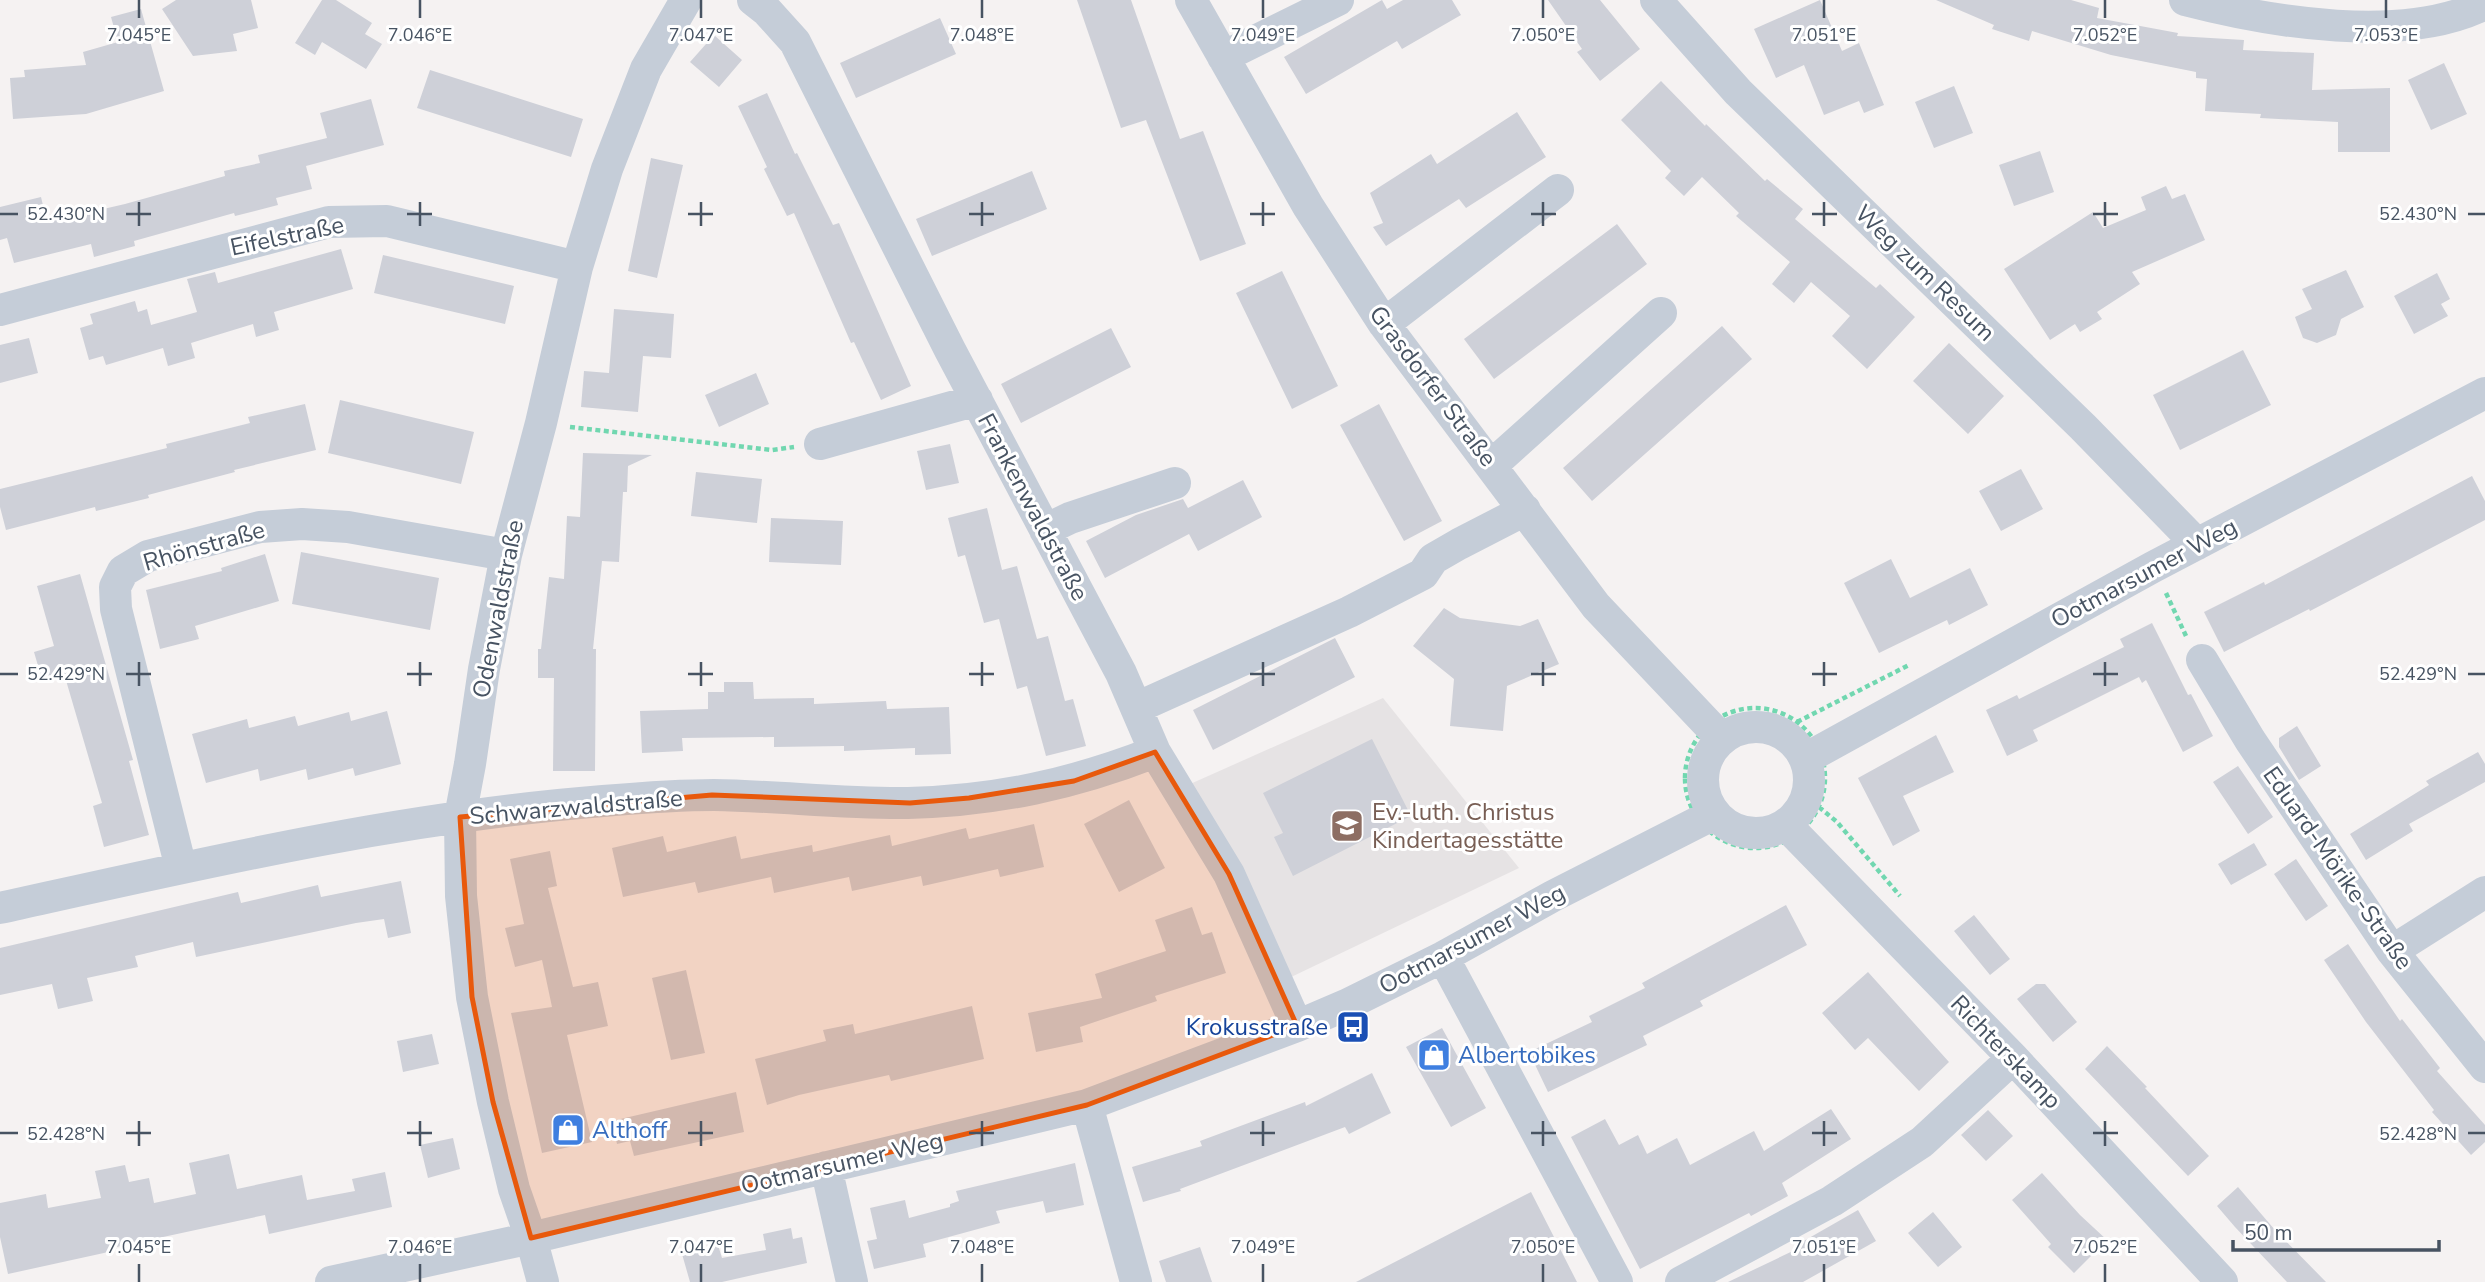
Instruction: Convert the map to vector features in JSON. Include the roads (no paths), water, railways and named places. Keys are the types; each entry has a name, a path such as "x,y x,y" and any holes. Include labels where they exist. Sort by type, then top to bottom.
{"street":[{"name":"Odenwaldstraße","path":"543,1282 514,1189 472,997 461,896 460,817 506,555 541,423 577,267 607,169 641,82 685,0"},
{"name":"Frankenwaldstraße","path":"753,0 767,10 795,42 977,400 1121,673 1155,752 1228,874 1297,1026"},
{"name":"Grasdorfer Straße","path":"1191,0 1308,206 1384,324 1596,606 1715,732"},
{"path":"1223,57 1338,0"},
{"name":"Weg zum Resum","path":"1656,0 1738,92 2083,427 2197,544"},
{"path":"2185,0 2230,12 2281,20 2344,25 2393,25 2431,21 2468,12 2485,4"},
{"path":"1384,324 1558,190"},
{"name":"Eifelstraße","path":"0,310 330,222 387,221 577,267"},
{"path":"1492,465 1661,313"},
{"name":"Ootmarsumer Weg","path":"1812,754 2153,567 2485,393"},
{"path":"820,443 977,400"},
{"path":"1045,530 1175,483"},
{"path":"1136,708 1361,606 1423,574 1433,559 1441,554 1525,510"},
{"name":"Rhönstraße","path":"181,868 116,609 115,587 123,571 148,556 260,527 302,524 348,527 506,555"},
{"name":"Eduard-Mörike-Straße","path":"2202,660 2250,740 2392,951 2485,1067"},
{"path":"1759,727 1778,732 1812,754 1809,788 1792,830 1748,833 1707,817 1702,783 1715,732 1759,727"},
{"name":"Schwarzwaldstraße","path":"0,908 327,839 460,817 602,801 712,795 910,803 969,798 1017,793 1074,781 1155,752"},
{"name":"Ootmarsumer Weg","path":"331,1282 531,1238 1087,1105 1297,1026 1443,957 1553,896 1707,817"},
{"name":"Richterskamp","path":"1792,830 2013,1058 2222,1282"},
{"path":"2392,951 2485,892"},
{"path":"1443,957 1617,1282"},
{"path":"1681,1282 1832,1201 1922,1142 2013,1058"},
{"path":"1087,1105 1136,1282"},
{"path":"826,1167 852,1282"}],"place":[{"name":"Ev.-luth. Christus Kindertagesstätte","path":"1347,826"},
{"name":"Krokusstraße","path":"1353,1027"},
{"name":"Albertobikes","path":"1434,1055"},
{"name":"Althoff","path":"568,1130"}]}
